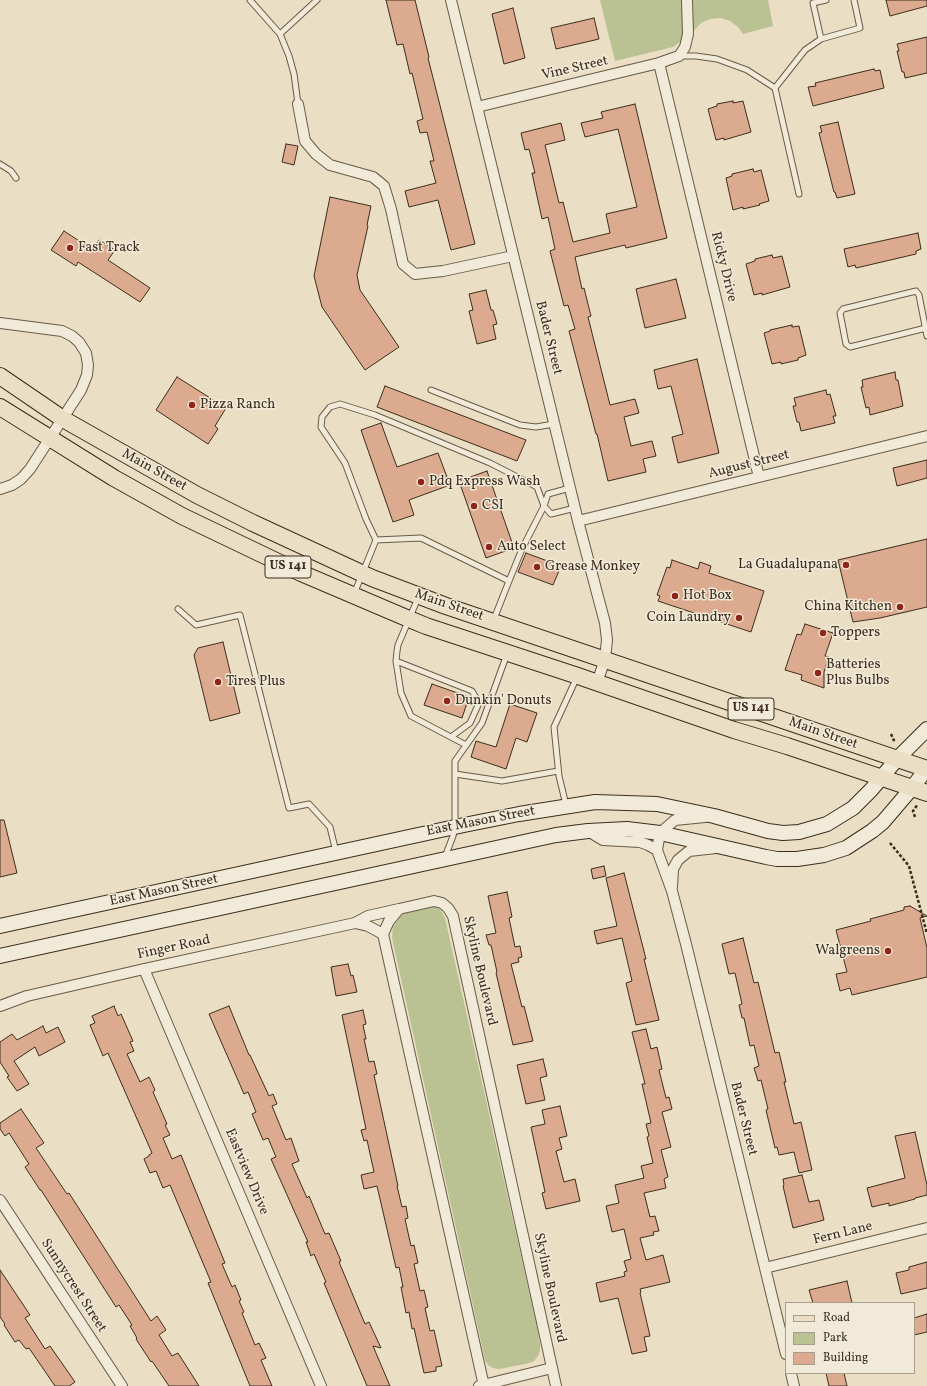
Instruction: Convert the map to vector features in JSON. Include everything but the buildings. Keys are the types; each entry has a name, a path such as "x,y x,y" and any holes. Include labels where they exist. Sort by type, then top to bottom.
{"main road":[{"name":"Main Street","path":"0,376 63,419 197,495 252,523 362,573 419,596 927,768"},
{"name":"Main Street","path":"0,407 114,478 182,516 301,574 409,619 734,730 787,746 927,793"},
{"name":"East Mason Street","path":"0,926 455,827 519,814 595,802 657,804 714,816 768,831 782,833 799,832 826,824 853,808 871,790 897,759 927,729"},
{"name":"East Mason Street","path":"0,956 556,835 588,831 627,829 660,833 777,859 813,858 846,848 872,831 890,814 927,768"}],"street":[{"name":"Bader Street","path":"451,0 554,424 605,623 607,640 605,659 597,683"},
{"path":"679,56 685,47 688,34 687,0"},
{"name":"Vine Street","path":"477,107 659,63 679,56"},
{"name":"Ricky Drive","path":"659,63 759,477"},
{"path":"298,104 305,141 316,154 330,165 373,177 384,186 391,209 403,264 415,274 443,271 513,256"},
{"path":"0,323 57,330 72,336 80,342 87,358 88,365 87,375 81,390 30,469 21,479 12,485 0,489"},
{"name":"August Street","path":"578,521 927,436"},
{"path":"588,831 603,840 640,842 657,850 660,833 675,820 714,816"},
{"name":"Bader Street","path":"672,891 674,869 678,860 689,851 724,848"},
{"name":"Bader Street","path":"657,850 672,891 785,1350"},
{"name":"Skyline Boulevard","path":"354,923 368,916 434,901 442,903 448,908 453,916 556,1386"},
{"path":"398,909 389,921 383,934 483,1386 552,1368"},
{"path":"354,923 368,926 383,934"},
{"name":"Finger Road","path":"0,1006 28,996 354,923"},
{"name":"Eastview Drive","path":"144,969 321,1386"},
{"name":"Sunnycrest Street","path":"0,1200 122,1386"},
{"name":"Fern Lane","path":"765,1268 927,1228"},
{"path":"791,1374 794,1386"}],"lane":[{"path":"250,0 280,34 289,56 294,74 298,104"},
{"path":"280,34 317,0"},
{"path":"821,39 813,3 826,0"},
{"path":"775,88 805,50 821,39 860,28 854,0"},
{"path":"679,56 716,59 747,70 775,88 799,194"},
{"path":"0,164 11,171 16,178"},
{"path":"926,328 850,346 846,344 840,313 843,309 916,291 919,295 926,328 927,336"},
{"path":"431,390 520,425 536,427 554,424"},
{"path":"354,595 376,540 344,463 321,426 322,417 330,407 340,404 375,415 490,463 537,487 544,506 551,514 575,508"},
{"path":"493,621 522,549 544,506 548,494 570,488"},
{"path":"376,540 421,538 509,581"},
{"path":"419,596 398,645 396,661 401,693 411,716 466,746"},
{"path":"178,609 196,625 240,616 289,808 309,804 330,828 336,853"},
{"path":"444,859 455,827 455,761 482,723 508,653"},
{"path":"396,661 472,691 479,703 470,724 451,737"},
{"path":"566,806 558,771 554,727 578,676"},
{"path":"455,774 502,782 558,771"}],"path":[{"path":"890,843 909,866 927,934"}],"green space":[{"path":"600,0 768,0 773,26 743,34 738,27 730,21 720,18 710,19 701,23 689,36 673,47 615,61"},
{"path":"433,906 440,909 445,918 540,1344 540,1351 534,1361 499,1369 488,1365 485,1360 392,938 393,927 399,917 403,914"}],"place":[{"name":"Fast Track","path":"70,248"},
{"name":"Pizza Ranch","path":"192,405"},
{"name":"Pdq Express Wash","path":"421,482"},
{"name":"CSI","path":"474,506"},
{"name":"Auto Select","path":"489,547"},
{"name":"La Guadalupana","path":"846,565"},
{"name":"Grease Monkey","path":"537,567"},
{"name":"Hot Box","path":"675,596"},
{"name":"China Kitchen","path":"900,607"},
{"name":"Coin Laundry","path":"739,618"},
{"name":"Toppers","path":"823,633"},
{"name":"Batteries Plus Bulbs","path":"818,673"},
{"name":"Tires Plus","path":"218,682"},
{"name":"Dunkin' Donuts","path":"447,701"},
{"name":"Walgreens","path":"888,951"}]}
